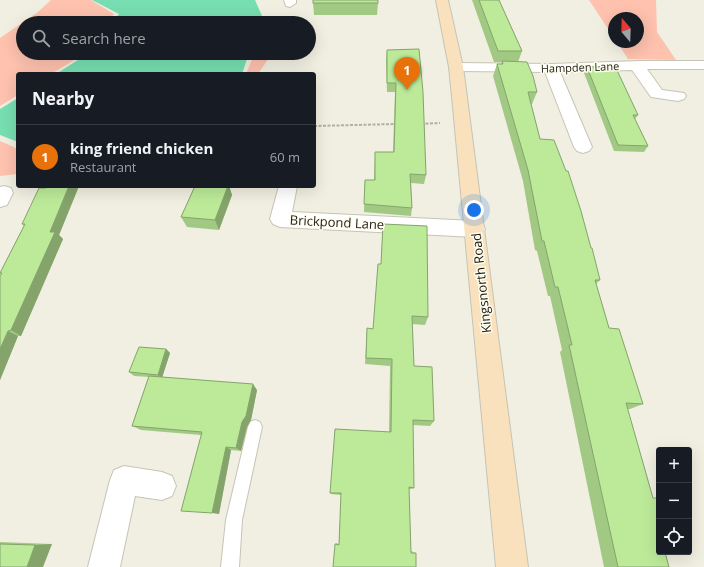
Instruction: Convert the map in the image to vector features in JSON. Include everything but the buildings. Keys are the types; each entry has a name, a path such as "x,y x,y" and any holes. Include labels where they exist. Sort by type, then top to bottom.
{"street":[{"name":"Kingsnorth Road","path":"442,0 456,67 463,123 512,567"},
{"name":"Hampden Lane","path":"456,67 552,68 637,63 698,65"},
{"path":"637,63 657,94 678,96"},
{"path":"552,68 583,147"},
{"name":"Brickpond Lane","path":"288,188 280,219 475,229"},
{"path":"104,567 124,480 162,486"}],"lane":[{"path":"230,567 234,520 255,427"}],"path":[{"path":"416,124 463,123"},
{"path":"316,126 400,124"}],"shaded area":[{"path":"51,0 91,0 114,14 112,16 32,16"},
{"path":"92,0 255,0 262,16 117,16 119,14"},
{"path":"589,0 656,0 657,32 676,60 628,59 621,48 644,48 644,12 608,12 608,29"},
{"path":"16,27 16,60 74,60 54,72 16,72 16,96 0,106 0,38"},
{"path":"78,60 247,60 243,72 59,72"},
{"path":"252,60 268,60 259,72 247,72"},
{"path":"16,99 16,141 0,135 0,109"},
{"path":"0,141 16,148 16,174 0,176"}],"place":[{"name":"king friend chicken","path":"407,90"}]}
